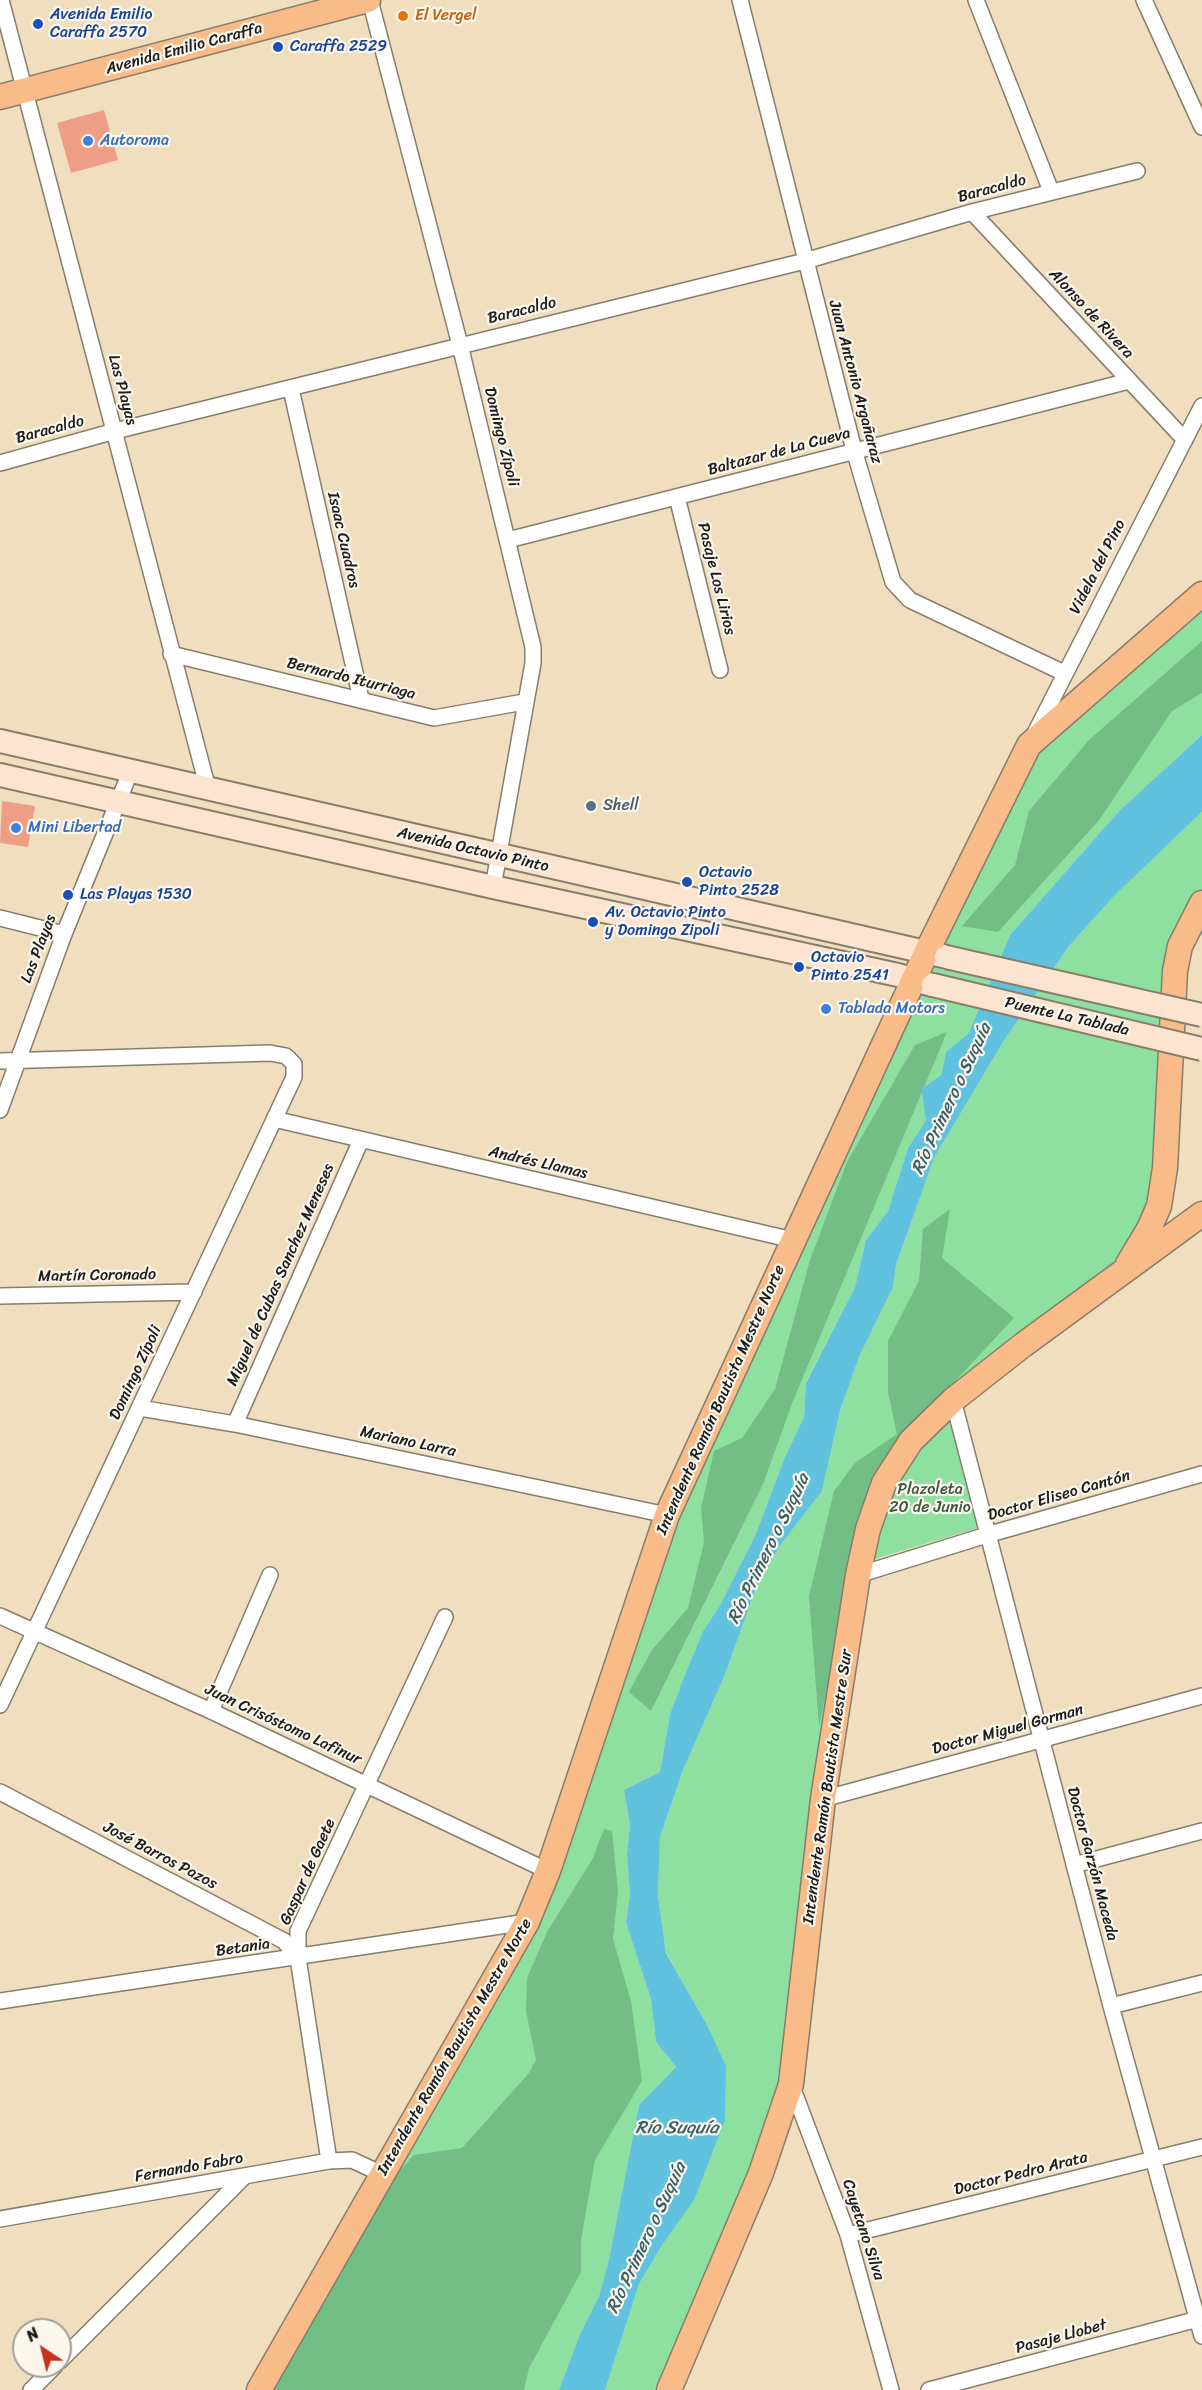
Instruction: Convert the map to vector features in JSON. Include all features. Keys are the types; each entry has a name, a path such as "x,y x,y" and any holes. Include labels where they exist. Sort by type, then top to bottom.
{"main road":[{"name":"Avenida Emilio Caraffa","path":"0,97 369,0"},
{"name":"Intendente Ramón Bautista Mestre Norte","path":"259,2390 527,1922 548,1871 667,1515 793,1240 924,982 1029,746 1202,594"},
{"name":"Avenida Octavio Pinto","path":"0,741 497,856 936,954"},
{"name":"Avenida Octavio Pinto","path":"0,775 924,982"},
{"name":"Intendente Ramón Bautista Mestre Sur","path":"1122,1274 1149,1229 1159,1206 1166,1168 1176,971 1180,946 1202,903"},
{"name":"Puente La Tablada","path":"936,954 1202,1015"},
{"name":"Puente La Tablada","path":"924,982 1202,1049"},
{"name":"Intendente Ramón Bautista Mestre Sur","path":"669,2390 761,2173 791,2084 823,1799 858,1575 868,1529 884,1483 893,1465 911,1441 953,1401 1023,1345 1202,1214"}],"street":[{"name":"Las Playas","path":"1,0 208,789"},
{"name":"Domingo Zípoli","path":"369,0 460,345 533,647 533,663 524,702 493,887"},
{"name":"Juan Antonio Argañaraz","path":"740,0 854,450 893,582 898,591 910,600 1064,673"},
{"path":"976,0 1051,191"},
{"path":"1144,0 1202,127"},
{"name":"Baracaldo","path":"0,463 115,431 805,261 972,212 1137,171"},
{"name":"Alonso de Rivera","path":"972,212 1184,439"},
{"name":"Baltazar de La Cueva","path":"508,540 1129,381"},
{"name":"Isaac Cuadros","path":"291,389 361,699"},
{"name":"Videla del Pino","path":"1029,746 1064,673 1202,406"},
{"name":"Pasaje Los Lirios","path":"677,497 720,670"},
{"name":"Bernardo Iturriaga","path":"171,654 434,718 524,702"},
{"name":"Las Playas","path":"0,1110 64,934 131,770"},
{"path":"0,918 64,934"},
{"name":"Domingo Zípoli","path":"0,1705 294,1077 294,1064 286,1056 270,1053 17,1061"},
{"path":"0,1061 17,1061"},
{"name":"Andrés Llamas","path":"274,1119 793,1240"},
{"name":"Miguel de Cubas Sanchez Meneses","path":"235,1424 361,1140"},
{"name":"Martín Coronado","path":"0,1296 194,1292"},
{"name":"Doctor Garzón Maceda","path":"953,1401 990,1534 1111,2006 1200,2319 1202,2336"},
{"name":"Mariano Larra","path":"140,1407 235,1424 667,1515"},
{"name":"Doctor Eliseo Cantón","path":"858,1575 990,1534 1202,1474"},
{"path":"211,1711 270,1575"},
{"name":"Juan Crisóstomo Lafinur","path":"0,1616 34,1629 211,1711 548,1871"},
{"name":"Gaspar de Gaete","path":"329,2161 298,1959 298,1931 445,1617"},
{"name":"Doctor Miguel Gorman","path":"823,1799 1202,1696"},
{"name":"José Barros Pazos","path":"0,1792 284,1941 298,1959"},
{"path":"1074,1865 1202,1831"},
{"name":"Betania","path":"0,2001 298,1959 527,1922"},
{"path":"1111,2006 1202,1983"},
{"name":"Cayetano Silva","path":"791,2084 848,2235 891,2390"},
{"name":"Doctor Pedro Arata","path":"848,2235 1202,2147"},
{"name":"Fernando Fabro","path":"0,2218 329,2161 352,2160 382,2174"},
{"path":"72,2349 244,2177"},
{"name":"Pasaje Llobet","path":"929,2390 1200,2319"},
{"path":"31,2390 43,2378"}],"green space":[{"path":"1202,594 1202,735 1119,811 1010,935 969,1034 946,1052 941,1075 921,1089 926,1120 908,1148 888,1211 866,1240 855,1287 806,1382 804,1417 785,1457 755,1536 719,1607 703,1631 670,1714 660,1772 624,1790 630,1825 627,1854 630,1894 626,1923 651,1999 656,2042 676,2067 639,2105 609,2259 599,2296 580,2334 559,2390 259,2390 511,1953 667,1515 1029,745"},
{"path":"1202,641 1202,693 1172,711 1100,819 998,932 962,926 1015,865 1029,811 1089,740"},
{"path":"1202,812 1202,903 1189,924 1165,1168 1122,1274 911,1441 868,1529 791,2084 669,2390 605,2390 639,2284 662,2245 706,2023 666,1952 658,1896 660,1837 683,1770 724,1677 756,1588 779,1547 822,1491 840,1411 859,1357 893,1287 896,1265 934,1158 1003,1042 1069,946 1115,895"},
{"path":"947,1032 793,1401 763,1484 651,1711 629,1692 652,1650 688,1608 704,1542 701,1508 714,1451 742,1438 775,1389 810,1260 847,1162 915,1045"},
{"path":"950,1209 942,1258 1014,1318 904,1436 869,1490 819,1726 809,1596 834,1491 855,1463 897,1434 888,1392 888,1341 919,1281 923,1229"},
{"name":"Plazoleta 20 de Junio","path":"949,1415 978,1528 868,1561 892,1485 914,1451"},
{"path":"604,1829 612,1831 618,1891 613,1939 631,2001 642,2081 595,2160 581,2240 581,2272 529,2368 524,2390 269,2390 385,2188 414,2155 462,2148 529,2073 536,2060 526,2011 527,1978 548,1930 592,1860"}],"water":[{"name":"Río Suquía","path":"1202,735 1202,812 1115,895 1069,946 1003,1042 934,1158 896,1265 893,1287 859,1357 840,1411 822,1491 779,1547 756,1588 724,1677 683,1770 660,1837 658,1896 666,1953 706,2023 726,2066 725,2120 694,2200 662,2245 639,2284 605,2390 559,2390 580,2334 599,2296 609,2259 639,2105 676,2067 656,2042 651,1999 626,1923 630,1894 627,1854 630,1825 624,1790 660,1772 670,1714 685,1675 703,1631 719,1607 755,1536 785,1457 804,1417 806,1383 855,1287 866,1240 888,1211 908,1148 926,1120 921,1089 941,1075 946,1052 969,1033 1010,935 1119,811"}],"building":[{"name":"Autoroma","path":"104,110 118,160 71,173 57,123"},
{"name":"Mini Libertad","path":"2,801 35,806 28,847 0,843"}],"place":[{"name":"El Vergel","path":"403,16"},
{"name":"Avenida Emilio Caraffa 2570","path":"38,24"},
{"name":"Caraffa 2529","path":"278,47"},
{"name":"Autoroma","path":"88,141"},
{"name":"Shell","path":"591,806"},
{"name":"Mini Libertad","path":"16,828"},
{"name":"Octavio Pinto 2528","path":"687,882"},
{"name":"Las Playas 1530","path":"68,895"},
{"name":"Av. Octavio Pinto y Domingo Zipoli","path":"593,922"},
{"name":"Octavio Pinto 2541","path":"799,967"},
{"name":"Tablada Motors","path":"826,1009"}],"water label":[{"name":"Río Primero o Suquía","path":"952,1099"},
{"name":"Río Primero o Suquía","path":"769,1549"},
{"name":"Río Primero o Suquía","path":"647,2238"}]}
